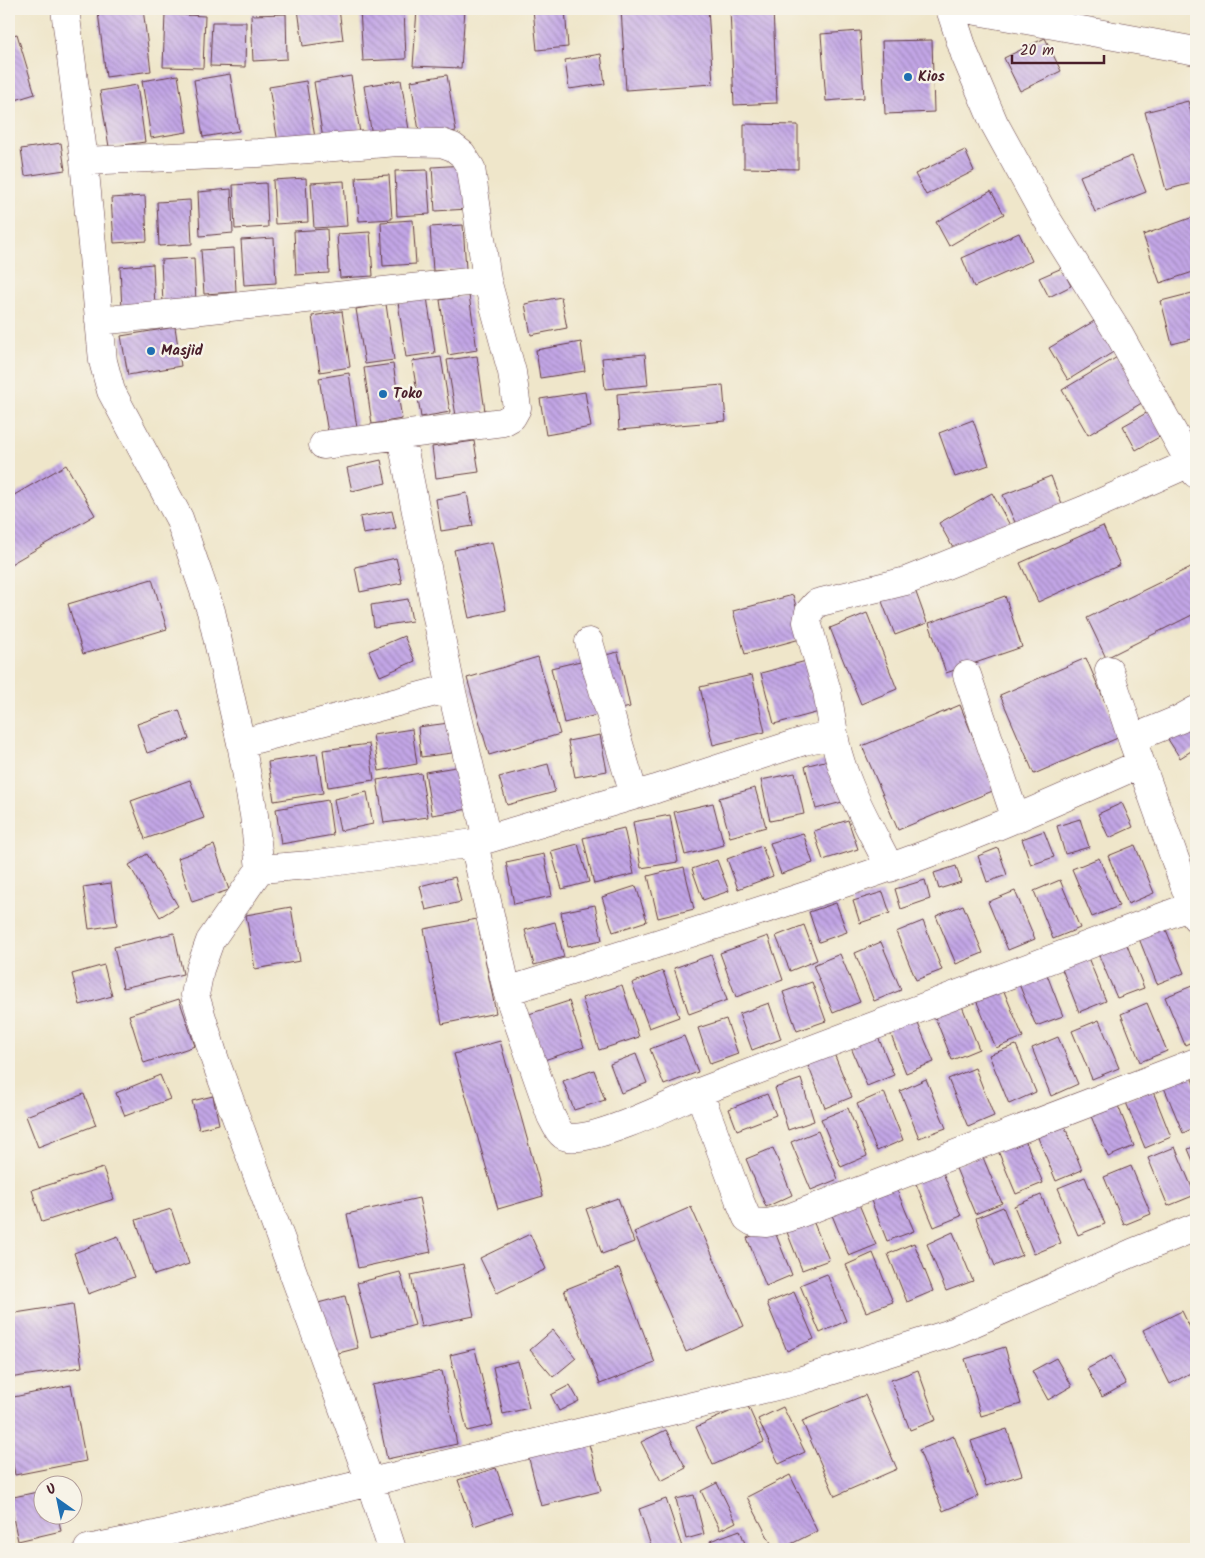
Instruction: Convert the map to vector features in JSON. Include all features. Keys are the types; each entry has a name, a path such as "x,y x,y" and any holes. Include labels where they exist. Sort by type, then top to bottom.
{"street":[{"path":"65,9 84,161 103,361 111,391 179,518 211,611 241,743 254,815 260,869 210,941 200,969 195,994 215,1060 370,1482 392,1549"},
{"path":"890,868 836,753 827,691 808,622 809,612 818,603 906,581 1193,469 1120,336 1045,216 994,123 965,55 950,9"},
{"path":"966,9 1196,51"},
{"path":"84,161 258,153 398,142 442,143 453,147 462,154 471,168 488,280 512,372 517,408 512,417 503,422 323,445"},
{"path":"99,320 488,280"},
{"path":"401,436 480,841 506,991 551,1116 561,1134 567,1137 578,1137 601,1132 644,1117 699,1092 1194,912 1140,764 1109,670"},
{"path":"589,642 634,795"},
{"path":"967,674 1016,819"},
{"path":"241,743 451,688"},
{"path":"1132,739 1180,719 1196,710"},
{"path":"260,869 310,865 480,841 804,741 834,734"},
{"path":"506,991 692,933 890,868 1016,819 1140,764"},
{"path":"699,1092 747,1218 753,1222 767,1222 788,1218 1196,1062"},
{"path":"88,1549 155,1535 811,1377 948,1334 1196,1227"}],"building":[{"path":"143,9 151,71 106,77 98,12"},
{"path":"298,9 339,9 343,40 303,46"},
{"path":"360,9 404,9 406,59 363,61"},
{"path":"417,9 465,9 461,68 413,66"},
{"path":"533,9 565,9 568,47 537,50"},
{"path":"621,9 708,9 713,84 626,90"},
{"path":"730,9 773,9 777,103 734,105"},
{"path":"165,14 205,16 203,68 163,67"},
{"path":"286,14 287,59 253,61 251,15"},
{"path":"212,22 246,22 245,67 210,66"},
{"path":"860,31 864,98 826,101 821,34"},
{"path":"17,34 35,94 9,102 9,36"},
{"path":"1045,38 1061,71 1020,91 1004,58"},
{"name":"Kios","path":"932,40 934,112 885,114 882,41"},
{"path":"601,54 605,84 569,89 565,60"},
{"path":"230,74 239,131 203,137 194,80"},
{"path":"178,75 187,132 151,138 142,81"},
{"path":"447,75 456,131 420,137 411,81"},
{"path":"351,76 360,133 323,139 314,82"},
{"path":"401,80 410,136 373,142 364,86"},
{"path":"306,81 315,138 278,143 269,87"},
{"path":"137,85 145,142 109,147 100,91"},
{"path":"1188,101 1196,133 1196,182 1166,190 1145,112"},
{"path":"744,124 798,125 798,169 744,168"},
{"path":"61,143 65,170 25,176 21,149"},
{"path":"965,150 974,171 926,195 915,174"},
{"path":"1132,156 1146,192 1095,212 1080,176"},
{"path":"465,165 468,209 435,211 432,167"},
{"path":"427,170 430,214 397,216 395,171"},
{"path":"389,175 392,219 359,221 356,177"},
{"path":"306,178 308,222 275,224 273,180"},
{"path":"344,181 347,226 314,228 311,183"},
{"path":"266,183 268,227 235,229 233,185"},
{"path":"231,189 233,233 200,236 198,192"},
{"path":"991,191 1004,214 949,246 936,222"},
{"path":"145,196 147,241 114,243 111,198"},
{"path":"190,200 192,244 159,246 157,202"},
{"path":"1196,216 1196,271 1160,283 1143,235"},
{"path":"413,220 416,264 383,266 381,222"},
{"path":"463,225 466,269 433,271 430,227"},
{"path":"327,229 329,273 296,275 294,231"},
{"path":"370,232 373,276 340,278 337,234"},
{"path":"1019,233 1032,261 974,287 962,258"},
{"path":"274,238 276,283 244,285 241,240"},
{"path":"234,248 236,292 204,294 201,250"},
{"path":"194,258 196,302 163,304 161,260"},
{"path":"153,264 155,308 122,311 120,267"},
{"path":"1062,268 1071,286 1049,297 1039,278"},
{"path":"1196,292 1196,338 1172,344 1161,301"},
{"path":"469,295 477,350 448,355 440,300"},
{"path":"427,297 435,353 406,357 398,302"},
{"path":"561,297 567,328 531,335 525,304"},
{"path":"386,304 394,360 365,364 356,309"},
{"path":"342,311 350,367 320,372 312,316"},
{"path":"1096,320 1115,351 1068,380 1049,348"},
{"name":"Masjid","path":"175,327 181,366 128,375 121,336"},
{"path":"581,342 585,371 540,378 536,350"},
{"path":"645,354 648,385 605,389 602,358"},
{"path":"477,356 485,411 456,416 447,360"},
{"path":"1119,356 1145,401 1088,435 1062,390"},
{"path":"441,357 450,412 421,417 412,361"},
{"name":"Toko","path":"393,364 402,419 372,424 364,368"},
{"path":"349,373 357,428 328,433 319,378"},
{"path":"723,385 726,421 619,430 617,394"},
{"path":"585,392 591,427 546,435 540,399"},
{"path":"1150,411 1163,435 1136,450 1123,426"},
{"path":"973,420 989,465 955,477 939,433"},
{"path":"474,441 479,472 436,478 432,447"},
{"path":"381,460 386,483 352,491 347,468"},
{"path":"66,465 95,515 9,565 9,498"},
{"path":"1051,476 1064,510 1018,529 1003,495"},
{"path":"467,493 473,526 441,531 436,499"},
{"path":"992,493 1011,527 958,557 939,523"},
{"path":"392,511 396,528 363,534 360,517"},
{"path":"1103,526 1120,565 1038,602 1020,563"},
{"path":"492,542 506,610 469,618 454,550"},
{"path":"396,558 402,583 360,592 355,567"},
{"path":"1191,567 1196,579 1196,613 1106,658 1087,618"},
{"path":"152,579 167,629 83,654 68,604"},
{"path":"914,587 927,623 895,635 881,599"},
{"path":"793,595 804,638 745,654 733,611"},
{"path":"1005,596 1022,647 946,673 929,623"},
{"path":"408,599 412,621 374,627 371,605"},
{"path":"867,613 897,689 861,704 830,628"},
{"path":"404,636 415,661 380,676 369,651"},
{"path":"618,652 630,707 564,723 551,668"},
{"path":"538,657 560,734 489,755 467,678"},
{"path":"1086,658 1120,737 1034,774 1000,695"},
{"path":"810,660 823,711 774,724 761,673"},
{"path":"752,675 765,732 713,745 700,687"},
{"path":"960,705 995,790 898,830 862,746"},
{"path":"179,710 189,739 147,753 137,724"},
{"path":"1196,712 1196,748 1180,758 1164,733"},
{"path":"449,723 452,753 421,757 418,727"},
{"path":"412,729 417,764 379,771 373,735"},
{"path":"600,735 607,771 575,777 568,741"},
{"path":"369,744 374,780 328,787 323,750"},
{"path":"317,754 323,793 274,801 268,762"},
{"path":"836,758 846,801 816,809 805,766"},
{"path":"548,764 555,792 507,805 499,777"},
{"path":"462,766 469,809 432,815 425,772"},
{"path":"421,773 428,817 384,823 377,780"},
{"path":"795,773 804,814 770,821 761,780"},
{"path":"190,780 204,818 145,839 131,801"},
{"path":"755,788 766,827 730,837 719,798"},
{"path":"367,792 373,824 340,831 334,799"},
{"path":"328,800 333,835 281,844 276,809"},
{"path":"713,803 724,845 685,855 674,812"},
{"path":"1122,803 1133,827 1109,838 1098,814"},
{"path":"670,815 678,862 641,868 633,822"},
{"path":"1080,819 1089,847 1065,854 1057,826"},
{"path":"848,820 858,849 823,860 814,831"},
{"path":"624,828 634,874 594,884 583,838"},
{"path":"1044,831 1054,857 1031,865 1022,839"},
{"path":"803,833 813,863 781,874 770,843"},
{"path":"578,844 589,882 562,889 551,851"},
{"path":"214,845 229,890 192,902 178,858"},
{"path":"1135,845 1154,893 1128,904 1108,856"},
{"path":"762,846 773,876 738,889 727,859"},
{"path":"998,848 1007,875 987,882 978,856"},
{"path":"147,854 178,906 160,917 129,865"},
{"path":"544,854 552,896 514,904 506,862"},
{"path":"1099,858 1119,906 1092,917 1072,869"},
{"path":"717,860 729,891 703,900 692,869"},
{"path":"956,866 961,882 939,889 934,873"},
{"path":"684,867 694,909 658,918 648,876"},
{"path":"455,877 461,902 426,910 420,886"},
{"path":"925,880 930,899 901,909 895,889"},
{"path":"1060,880 1080,928 1053,939 1034,891"},
{"path":"111,883 117,925 89,929 83,887"},
{"path":"636,886 647,921 613,932 602,897"},
{"path":"1015,891 1035,939 1008,950 988,902"},
{"path":"883,892 890,913 860,923 853,901"},
{"path":"836,903 847,932 819,942 809,912"},
{"path":"595,905 602,940 568,947 561,912"},
{"path":"963,905 983,953 956,964 936,916"},
{"path":"291,907 300,961 255,969 246,915"},
{"path":"477,919 496,1013 442,1024 424,929"},
{"path":"923,921 942,970 916,980 896,932"},
{"path":"555,922 564,957 534,965 525,930"},
{"path":"804,925 817,960 790,971 776,936"},
{"path":"1164,925 1184,973 1157,984 1138,936"},
{"path":"174,933 183,974 123,988 114,947"},
{"path":"768,936 783,980 736,997 720,953"},
{"path":"1125,940 1144,988 1117,998 1097,951"},
{"path":"881,942 901,990 874,1001 855,953"},
{"path":"1086,953 1106,1001 1079,1012 1060,964"},
{"path":"840,954 860,1002 833,1013 813,965"},
{"path":"711,955 727,1000 689,1014 674,968"},
{"path":"104,965 112,996 80,1005 72,974"},
{"path":"1044,967 1063,1016 1036,1026 1017,979"},
{"path":"663,971 679,1017 649,1028 632,983"},
{"path":"812,982 826,1021 797,1031 783,992"},
{"path":"622,985 639,1037 599,1050 582,998"},
{"path":"1192,986 1196,996 1196,1040 1185,1045 1165,997"},
{"path":"1003,989 1023,1037 996,1048 976,1000"},
{"path":"179,999 195,1046 144,1063 129,1015"},
{"path":"569,1001 584,1047 544,1060 529,1014"},
{"path":"960,1001 979,1049 952,1060 933,1012"},
{"path":"769,1003 781,1039 752,1050 739,1014"},
{"path":"1147,1003 1167,1051 1140,1062 1121,1014"},
{"path":"914,1014 934,1062 906,1073 887,1025"},
{"path":"726,1019 738,1054 710,1064 698,1028"},
{"path":"1099,1020 1119,1068 1092,1079 1072,1031"},
{"path":"874,1027 894,1075 867,1086 847,1038"},
{"path":"684,1036 698,1072 664,1085 650,1049"},
{"path":"1058,1037 1078,1084 1051,1096 1032,1048"},
{"path":"500,1041 543,1196 498,1209 454,1054"},
{"path":"1016,1045 1036,1092 1009,1104 989,1055"},
{"path":"832,1049 852,1097 825,1108 806,1060"},
{"path":"636,1054 647,1083 621,1093 610,1064"},
{"path":"975,1068 994,1116 968,1127 948,1079"},
{"path":"594,1070 605,1100 574,1110 563,1081"},
{"path":"1190,1074 1196,1089 1196,1127 1183,1133 1163,1085"},
{"path":"160,1075 170,1099 125,1116 116,1093"},
{"path":"801,1079 814,1121 788,1130 775,1088"},
{"path":"926,1079 946,1128 919,1138 900,1091"},
{"path":"1152,1089 1171,1137 1145,1148 1125,1100"},
{"path":"884,1092 903,1140 877,1151 857,1104"},
{"path":"84,1094 96,1125 38,1147 26,1116"},
{"path":"767,1094 776,1115 737,1130 729,1109"},
{"path":"213,1096 219,1124 199,1129 192,1101"},
{"path":"1115,1098 1134,1146 1108,1157 1088,1109"},
{"path":"848,1108 867,1156 841,1167 821,1119"},
{"path":"1063,1122 1082,1170 1056,1181 1036,1133"},
{"path":"818,1131 838,1179 811,1190 791,1142"},
{"path":"1023,1135 1043,1183 1016,1194 996,1146"},
{"path":"1196,1146 1196,1168 1188,1149"},
{"path":"1175,1147 1195,1195 1168,1206 1148,1158"},
{"path":"773,1148 792,1195 766,1207 746,1159"},
{"path":"982,1155 1002,1203 975,1214 955,1166"},
{"path":"1131,1166 1151,1214 1124,1225 1104,1177"},
{"path":"103,1168 114,1199 42,1222 32,1190"},
{"path":"941,1168 961,1216 934,1227 914,1179"},
{"path":"1085,1177 1105,1224 1078,1235 1058,1188"},
{"path":"894,1183 914,1231 887,1241 868,1193"},
{"path":"1041,1195 1061,1243 1034,1254 1014,1206"},
{"path":"856,1197 876,1245 849,1256 829,1208"},
{"path":"419,1198 431,1252 358,1268 347,1214"},
{"path":"618,1198 634,1242 602,1254 586,1209"},
{"path":"691,1207 744,1326 686,1352 634,1232"},
{"path":"1003,1207 1022,1255 995,1266 976,1218"},
{"path":"171,1209 189,1264 154,1275 136,1220"},
{"path":"809,1211 829,1260 802,1270 783,1222"},
{"path":"773,1227 792,1275 766,1286 747,1238"},
{"path":"953,1232 973,1281 946,1291 927,1244"},
{"path":"530,1234 546,1269 497,1293 480,1258"},
{"path":"118,1236 134,1277 88,1294 74,1253"},
{"path":"914,1243 933,1291 907,1302 888,1254"},
{"path":"873,1253 893,1302 866,1312 846,1265"},
{"path":"463,1264 474,1316 421,1327 411,1275"},
{"path":"619,1268 655,1363 600,1384 564,1290"},
{"path":"400,1272 415,1325 371,1337 357,1283"},
{"path":"827,1274 846,1321 820,1333 800,1285"},
{"path":"794,1292 814,1339 787,1351 767,1303"},
{"path":"345,1296 358,1348 331,1355 318,1303"},
{"path":"73,1304 82,1367 9,1378 9,1314"},
{"path":"1182,1311 1196,1340 1196,1370 1170,1384 1143,1330"},
{"path":"553,1330 576,1358 553,1377 530,1350"},
{"path":"1005,1347 1021,1404 981,1416 965,1359"},
{"path":"475,1349 493,1425 467,1431 450,1355"},
{"path":"1111,1356 1126,1384 1102,1397 1087,1369"},
{"path":"1056,1358 1072,1386 1048,1400 1032,1371"},
{"path":"518,1361 529,1408 503,1414 493,1367"},
{"path":"918,1370 936,1420 910,1430 891,1380"},
{"path":"442,1371 457,1444 387,1459 372,1385"},
{"path":"71,1385 86,1461 15,1475 9,1441 9,1398"},
{"path":"570,1385 579,1401 559,1411 551,1395"},
{"path":"865,1395 897,1469 835,1496 802,1421"},
{"path":"747,1404 764,1442 713,1465 696,1427"},
{"path":"783,1407 805,1452 779,1464 758,1419"},
{"path":"1007,1429 1022,1475 986,1486 971,1441"},
{"path":"666,1430 686,1468 661,1481 641,1442"},
{"path":"954,1436 978,1496 943,1511 919,1450"},
{"path":"588,1440 601,1491 541,1506 528,1455"},
{"path":"496,1468 512,1513 474,1526 458,1480"},
{"path":"790,1475 817,1531 781,1549 774,1549 747,1497"},
{"path":"717,1483 736,1522 720,1530 701,1491"},
{"path":"32,1493 32,1526 60,1526 61,1531 18,1541 9,1498"},
{"path":"694,1495 704,1534 686,1539 676,1499"},
{"path":"666,1499 682,1547 652,1549 639,1509"},
{"path":"740,1530 747,1549 713,1549 710,1541"}],"place":[{"name":"Kios","path":"908,77"},
{"name":"Masjid","path":"151,351"},
{"name":"Toko","path":"383,394"}]}
